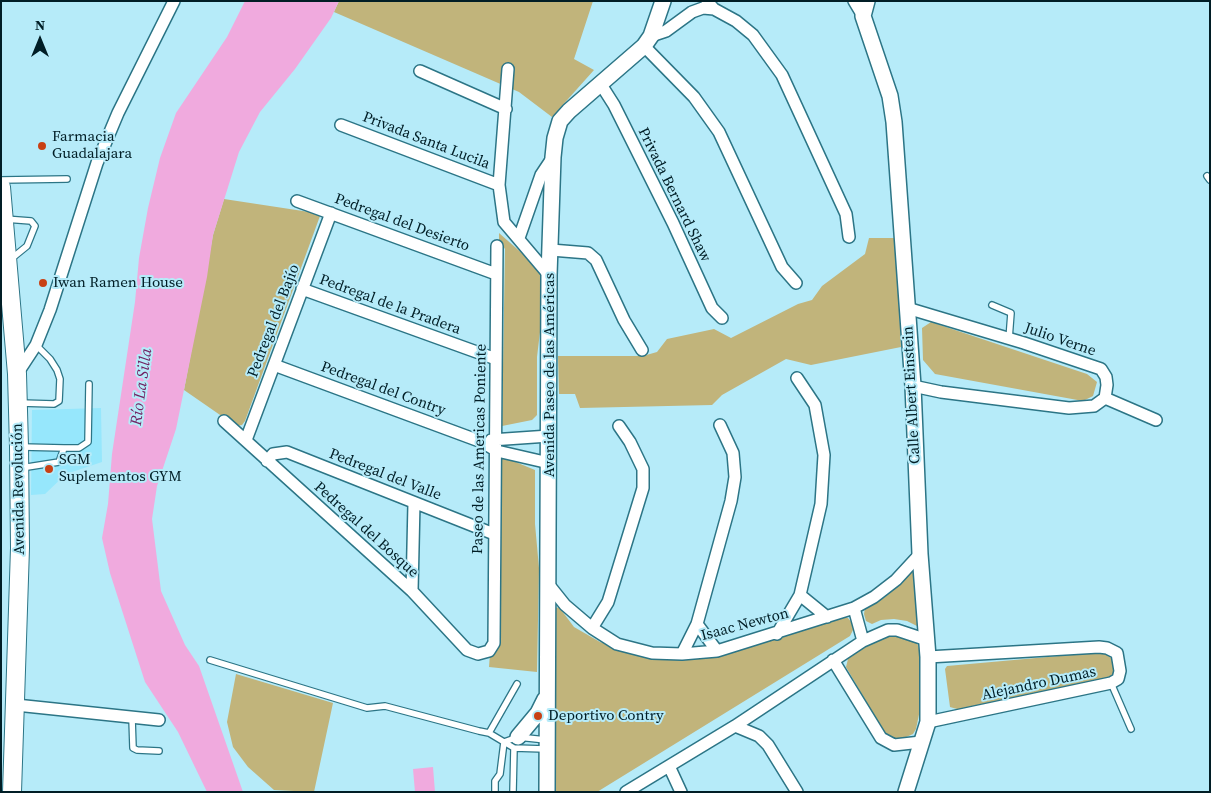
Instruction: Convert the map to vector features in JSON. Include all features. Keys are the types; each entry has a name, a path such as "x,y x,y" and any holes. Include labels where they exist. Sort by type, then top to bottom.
{"main road":[{"name":"Avenida Revolución","path":"1,187 17,374 10,401 19,447 20,548 14,791"}],"street":[{"path":"17,374 36,345 50,310 97,163 118,113 174,1"},
{"path":"648,41 663,1"},
{"path":"854,1 862,16"},
{"path":"862,16 867,1"},
{"path":"648,41 666,31 692,12 711,5 736,21 753,35 782,75 846,214 849,236"},
{"name":"Calle Albert Einstein","path":"862,16 888,88 894,122 928,657 928,722 906,792"},
{"path":"648,41 694,97 719,132 782,267 796,283"},
{"name":"Avenida Paseo de las Américas","path":"547,792 549,275 553,157 560,121 648,41"},
{"path":"508,69 499,185 505,226 519,238 549,275"},
{"path":"420,71 506,109"},
{"name":"Privada Bernard Shaw","path":"600,83 614,105 673,223 712,308 722,318"},
{"name":"Privada Santa Lucila","path":"341,125 499,185"},
{"path":"519,238 541,175 553,157"},
{"name":"Pedregal del Desierto","path":"297,201 496,274"},
{"name":"Pedregal del Bajío","path":"246,440 331,213"},
{"name":"Paseo de las Americas Poniente","path":"489,651 494,643 494,534 497,451 497,246"},
{"path":"551,250 588,253 596,260 624,320 642,350"},
{"name":"Pedregal de la Pradera","path":"302,289 496,359"},
{"name":"Julio Verne","path":"907,308 1010,339 1101,370 1106,377 1105,398"},
{"name":"Pedregal del Contry","path":"274,365 482,442 497,451 549,463"},
{"path":"777,634 800,595 821,504 824,455 815,405 797,378"},
{"path":"912,386 1070,408 1094,406 1105,398 1156,420"},
{"name":"Pedregal del Bosque","path":"224,421 412,591 467,650 478,654 489,651"},
{"path":"682,654 697,624 732,501 735,478 733,453 720,425"},
{"path":"592,628 608,602 643,488 643,469 630,442 619,426"},
{"path":"482,442 496,438 549,436"},
{"name":"Pedregal del Valle","path":"267,460 273,454 287,452 494,534"},
{"path":"412,591 414,503"},
{"name":"Isaac Newton","path":"549,585 565,605 592,628 617,644 652,653 682,654 717,651 777,634 854,608 874,597 896,580 920,554"},
{"path":"800,595 827,617"},
{"path":"854,608 863,641"},
{"path":"697,624 717,651"},
{"path":"626,792 735,726 863,641 888,630 897,630 927,640"},
{"name":"Alejandro Dumas","path":"928,657 1108,648 1117,653 1120,662 1118,679 1111,683 928,722"},
{"path":"833,660 880,738 894,745 921,742"},
{"path":"512,742 538,713 547,692"},
{"path":"16,705 159,720"},
{"path":"735,726 759,736 768,745 797,792"},
{"path":"670,766 681,792"}],"lane":[{"path":"1,180 68,178"},
{"path":"4,219 32,221 35,226 27,246 7,262"},
{"path":"992,305 1011,313 1010,339"},
{"path":"10,401 54,404 59,401 60,386 57,370 50,359 36,345"},
{"path":"19,447 79,448 88,442 89,384"},
{"path":"19,468 44,466 59,462 64,448"},
{"path":"210,660 366,708 386,706 489,733 512,742 547,745"},
{"path":"1111,683 1131,730"},
{"path":"489,733 516,684"},
{"path":"132,718 133,748 137,750 159,751"},
{"path":"512,742 547,745"},
{"path":"495,792 495,781 500,774 512,742"},
{"path":"512,742 514,792"}],"shaded area":[{"path":"339,1 593,1 574,59 594,70 552,117 519,92 334,12"},
{"path":"224,199 316,213 320,216 245,421 242,425 236,426 184,390 213,235"},
{"path":"499,233 541,270 543,307 537,357 537,415 532,420 502,426 505,249 499,240"},
{"path":"869,238 896,238 901,347 811,365 786,359 722,395 712,405 580,408 575,394 559,394 558,356 643,356 657,352 667,339 714,329 731,338 798,304 812,300 822,286 865,254"},
{"path":"931,322 1087,374 1097,382 1093,396 1083,401 935,374 923,360 922,328"},
{"path":"101,408 102,462 66,474 45,494 31,495 32,410"},
{"path":"501,456 535,470 535,524 539,568 537,672 489,667 490,653 498,646 500,638"},
{"path":"912,568 915,570 917,626 907,621 894,619 881,620 872,624 866,621 865,608 885,597 900,584"},
{"path":"559,607 574,627 600,642 629,650 695,655 840,616 848,618 852,623 853,630 850,636 597,792 554,792 556,608"},
{"path":"889,631 904,634 917,643 922,657 922,700 916,729 913,734 904,738 894,739 885,734 846,667 849,655"},
{"path":"1103,652 1111,658 1114,667 1113,676 1104,681 964,711 950,707 945,669 947,666"},
{"path":"236,674 333,703 314,792 274,790 248,767 233,747 227,722"}],"water":[{"name":"Río La Silla","path":"245,1 339,1 331,18 295,69 260,112 239,152 213,235 207,277 176,429 157,486 152,519 161,591 185,645 199,666 243,792 207,792 178,732 145,682 110,573 102,538 108,504 112,454 135,302 139,258 160,158 176,113 227,37"},
{"path":"433,767 435,792 415,792 413,769"}],"place":[{"name":"Farmacia Guadalajara","path":"42,146"},
{"name":"Iwan Ramen House","path":"43,283"},
{"name":"SGM Suplementos GYM","path":"49,469"},
{"name":"Deportivo Contry","path":"538,716"}]}
